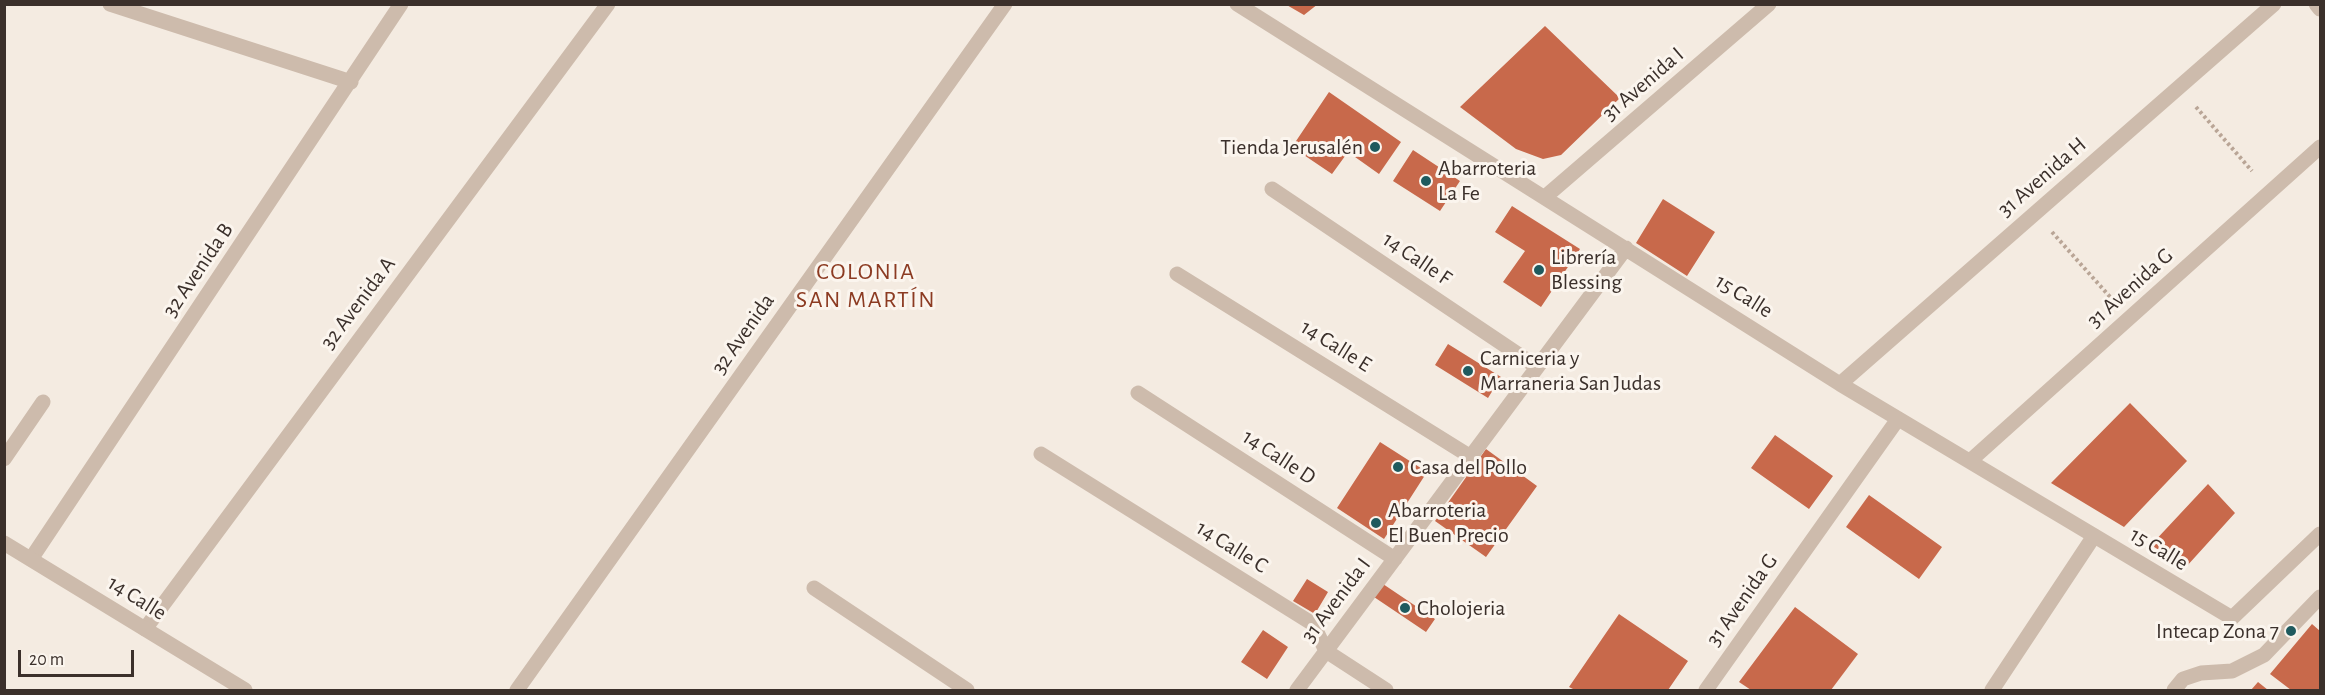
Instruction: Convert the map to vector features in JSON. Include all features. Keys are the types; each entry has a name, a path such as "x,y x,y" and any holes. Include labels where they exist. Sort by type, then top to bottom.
{"street":[{"path":"110,4 351,82"},
{"name":"32 Avenida B","path":"31,559 401,4"},
{"name":"32 Avenida A","path":"144,629 608,4"},
{"name":"32 Avenida","path":"518,690 1005,4"},
{"name":"15 Calle","path":"1237,4 1840,384 2232,618 2320,534"},
{"name":"31 Avenida I","path":"1545,197 1769,4"},
{"name":"31 Avenida H","path":"1840,384 2274,4"},
{"path":"2316,4 2320,9"},
{"name":"31 Avenida G","path":"1970,461 2320,147"},
{"name":"14 Calle F","path":"1272,189 1537,367"},
{"name":"31 Avenida I","path":"1297,690 1626,248"},
{"name":"14 Calle E","path":"1177,274 1471,457"},
{"name":"14 Calle D","path":"1138,393 1395,559"},
{"path":"4,459 43,402"},
{"name":"31 Avenida G","path":"1706,690 1898,419"},
{"name":"14 Calle C","path":"1041,454 1313,624 1326,651"},
{"path":"1992,690 2094,536"},
{"name":"14 Calle","path":"4,543 245,690"},
{"path":"814,588 967,690"},
{"path":"2174,690 2183,679 2201,673 2232,671 2264,655 2320,597"},
{"path":"1326,651 1386,690"}],"path":[{"path":"2179,87 2270,192"},
{"path":"2035,213 2130,319"}],"building":[{"path":"1285,4 1318,4 1304,15"},
{"path":"1545,26 1620,98 1561,155 1543,159 1516,149 1460,107"},
{"path":"1329,92 1401,142 1379,174 1348,152 1332,174 1292,147"},
{"name":"Abarroteria La Fe","path":"1413,150 1460,181 1440,211 1393,181"},
{"path":"1663,199 1715,232 1687,276 1636,243"},
{"path":"1512,206 1580,249 1541,307 1503,282 1525,251 1495,232"},
{"name":"Carniceria y Marraneria San Judas","path":"1448,344 1501,377 1488,398 1435,365"},
{"path":"2130,403 2187,461 2124,527 2051,483"},
{"path":"1775,435 1833,476 1809,509 1751,468"},
{"path":"1380,442 1427,472 1384,539 1337,508"},
{"path":"1486,449 1537,486 1486,557 1435,521"},
{"path":"2208,484 2235,513 2186,567 2151,545"},
{"path":"1869,495 1942,547 1919,579 1846,527"},
{"path":"1307,579 1328,592 1315,614 1293,601"},
{"name":"Cholojeria","path":"1383,584 1435,619 1426,632 1374,597"},
{"path":"1795,607 1858,654 1831,690 1751,690 1739,682"},
{"path":"1619,614 1688,661 1668,690 1575,690 1569,687"},
{"path":"2312,624 2320,631 2320,690 2291,690 2270,674"},
{"path":"1263,630 1288,647 1267,679 1241,662"},
{"path":"2258,682 2268,690 2251,690"}],"place":[{"name":"Tienda Jerusalén","path":"1375,147"},
{"name":"Abarroteria La Fe","path":"1426,181"},
{"name":"Librería Blessing","path":"1539,270"},
{"name":"Carniceria y Marraneria San Judas","path":"1468,371"},
{"name":"Casa del Pollo","path":"1398,467"},
{"name":"Abarroteria El Buen Precio","path":"1376,523"},
{"name":"Cholojeria","path":"1405,608"},
{"name":"Intecap Zona 7","path":"2291,631"}],"district":[{"name":"COLONIA SAN MARTÍN","path":"866,286"}]}
